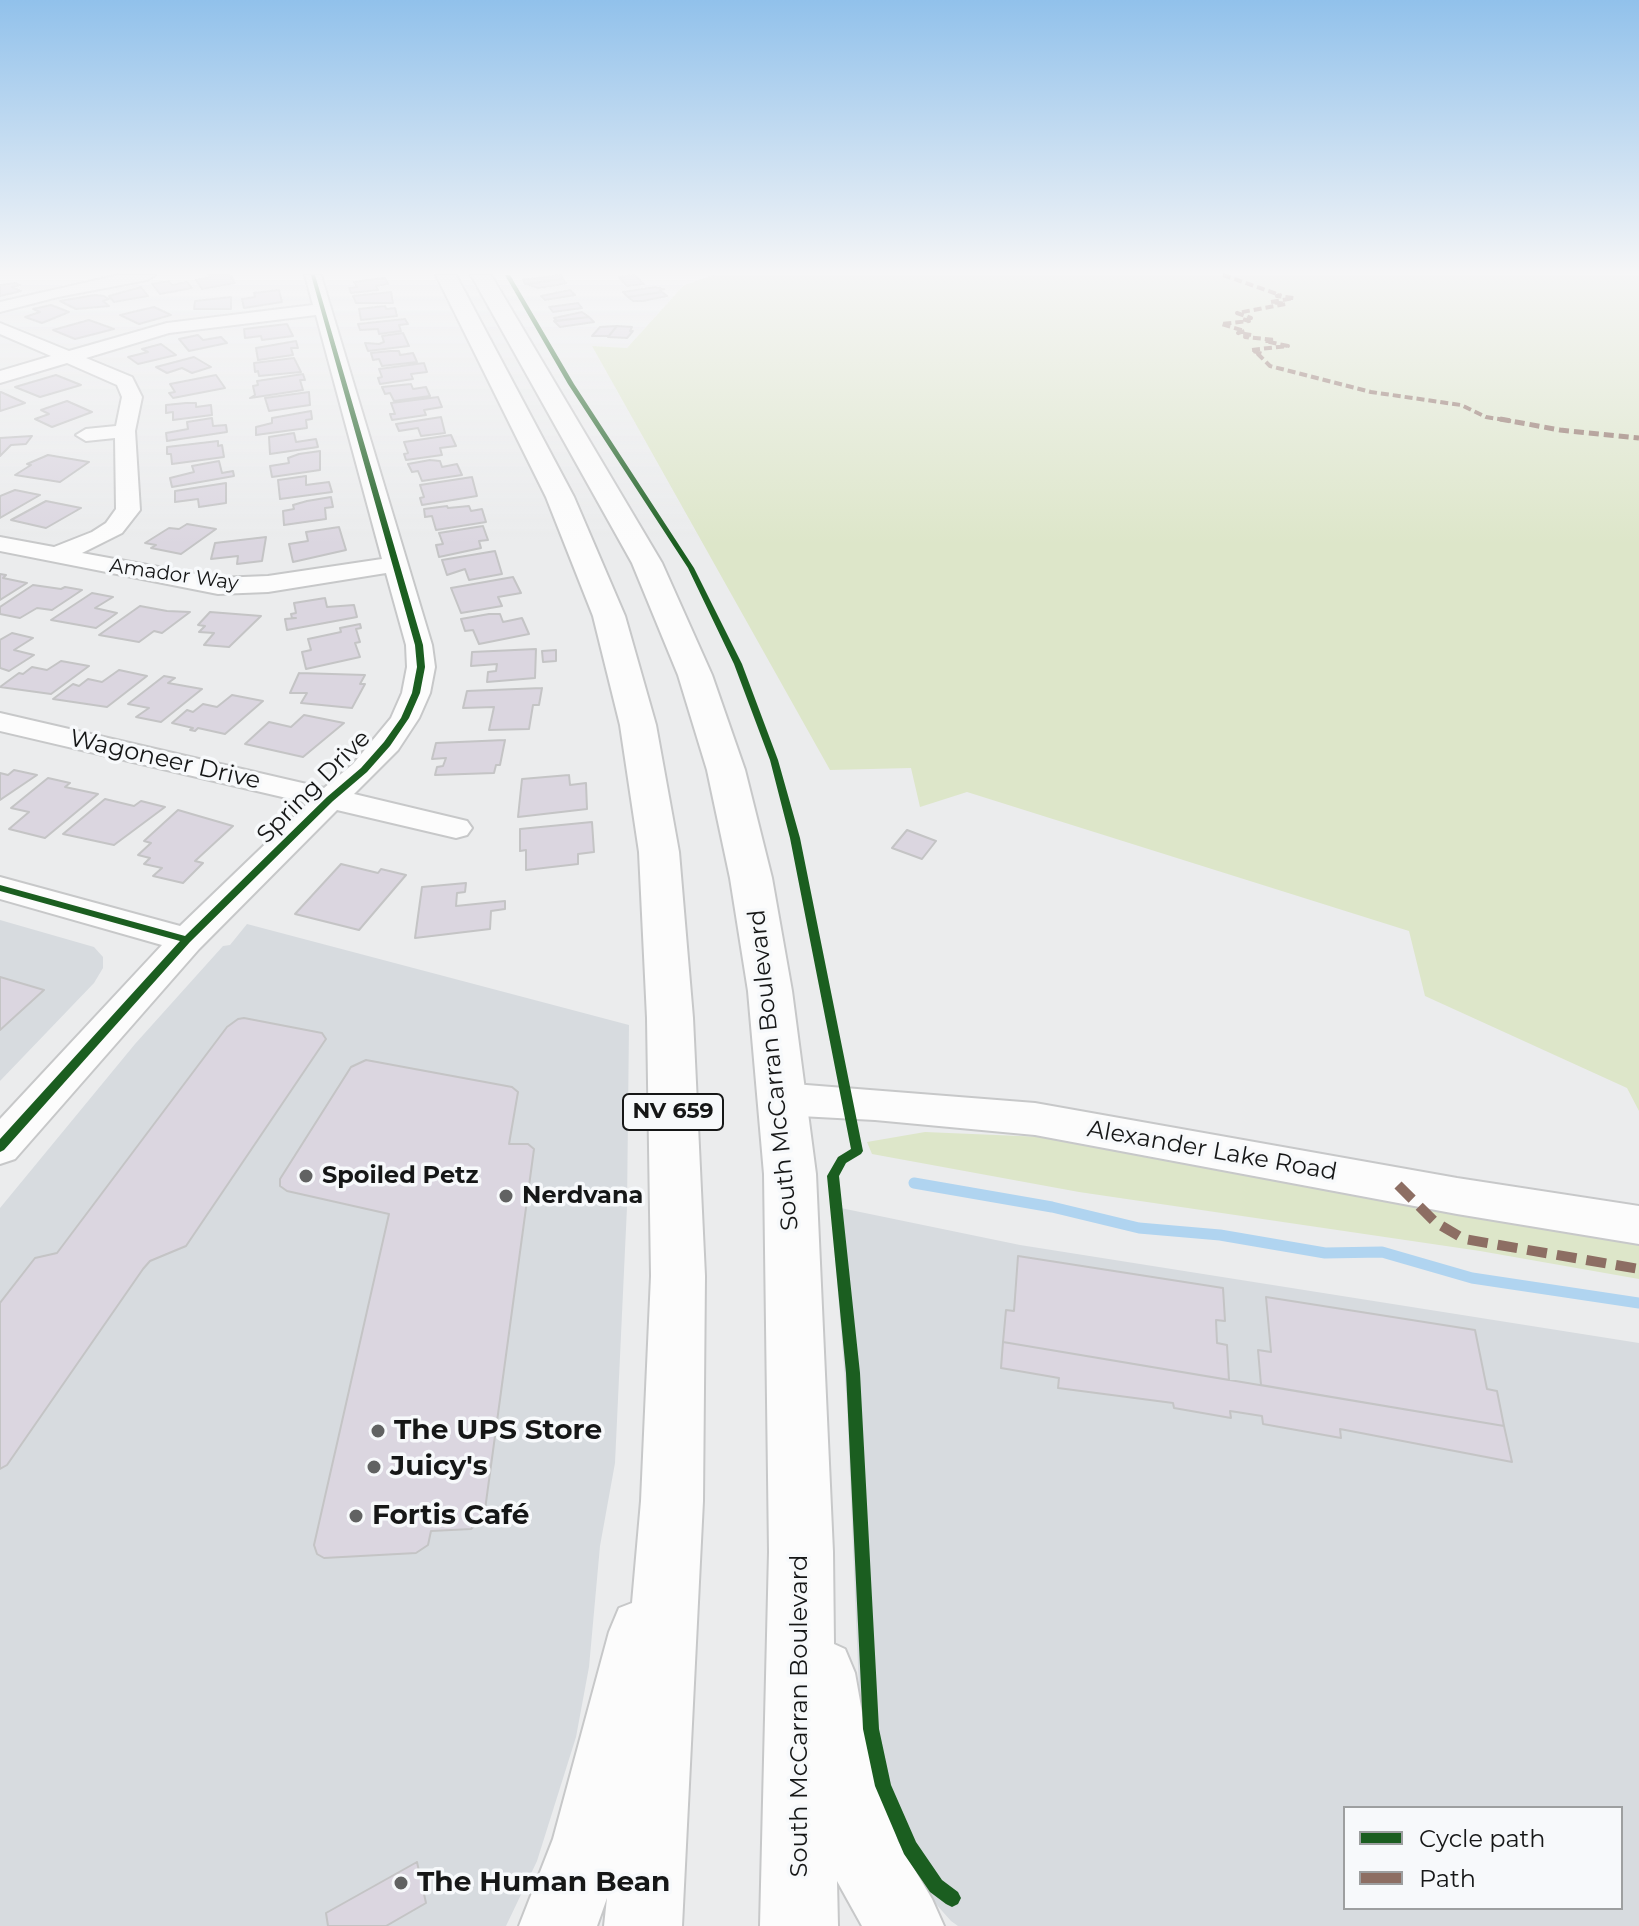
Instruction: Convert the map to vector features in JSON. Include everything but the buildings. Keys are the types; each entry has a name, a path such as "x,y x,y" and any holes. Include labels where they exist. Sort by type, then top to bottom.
{"main road":[{"name":"NV 659","path":"491,365 585,550 609,616 638,725 659,852 670,1018 678,1276 672,1501 643,1926"},
{"name":"South McCarran Boulevard","path":"533,365 647,563 695,675 726,770 751,878 770,991 791,1205 801,1552 799,1926"},
{"path":"558,1926 590,1839 626,1709 672,1501"},
{"path":"801,1552 830,1729 865,1857 905,1926"}],"street":[{"path":"0,377 40,365"},
{"path":"55,555 100,537 123,519 128,510 125,431 131,389 115,374 92,365"},
{"name":"Spring Drive","path":"0,1147 187,940 387,744 405,718 416,693 421,667 419,645 339,365"},
{"path":"86,435 125,431"},
{"name":"Amador Way","path":"0,544 218,586 268,584 396,564"},
{"name":"Wagoneer Drive","path":"0,722 456,828"},
{"path":"0,888 187,940"},
{"name":"Alexander Lake Road","path":"781,1099 1035,1119 1471,1198 1639,1225"}],"shaded area":[{"path":"0,920 94,947 103,957 103,968 94,983 0,1081"},
{"path":"247,924 629,1025 627,1207 615,1463 600,1546 589,1667 576,1737 537,1861 506,1926 0,1926 0,1208 135,1044 223,946 230,945"},
{"path":"831,1206 1020,1245 1639,1343 1639,1926 958,1926 919,1885 896,1848 860,1713 847,1404"}],"green space":[{"path":"603,365 1639,365 1639,1111 1627,1088 1425,996 1409,931 967,792 920,807 911,768 830,770"},
{"path":"925,1132 1043,1137 1109,1147 1398,1204 1639,1242 1639,1279 1480,1251 1079,1192 872,1154 867,1142"}],"waterway":[{"path":"914,1183 1052,1207 1139,1228 1220,1235 1325,1253 1382,1252 1472,1278 1639,1303"}],"marked path":[{"path":"1269,365 1371,392 1461,405 1486,417 1560,430 1639,438"},
{"path":"1398,1185 1435,1222 1464,1239 1639,1269"}],"cycle path":[{"path":"0,1147 187,940 330,799 364,770 405,718 416,693 421,667 419,645 339,365"},
{"path":"560,365 691,568 738,664 774,760 795,838 857,1151 842,1160 833,1176 853,1373 871,1729 883,1786 910,1848 936,1886 952,1898"},
{"path":"0,888 187,940"}],"place":[{"name":"Spoiled Petz","path":"306,1176"},
{"name":"Nerdvana","path":"506,1196"},
{"name":"The UPS Store","path":"378,1431"},
{"name":"Juicy's","path":"374,1467"},
{"name":"Fortis Café","path":"356,1516"},
{"name":"The Human Bean","path":"401,1883"}]}
